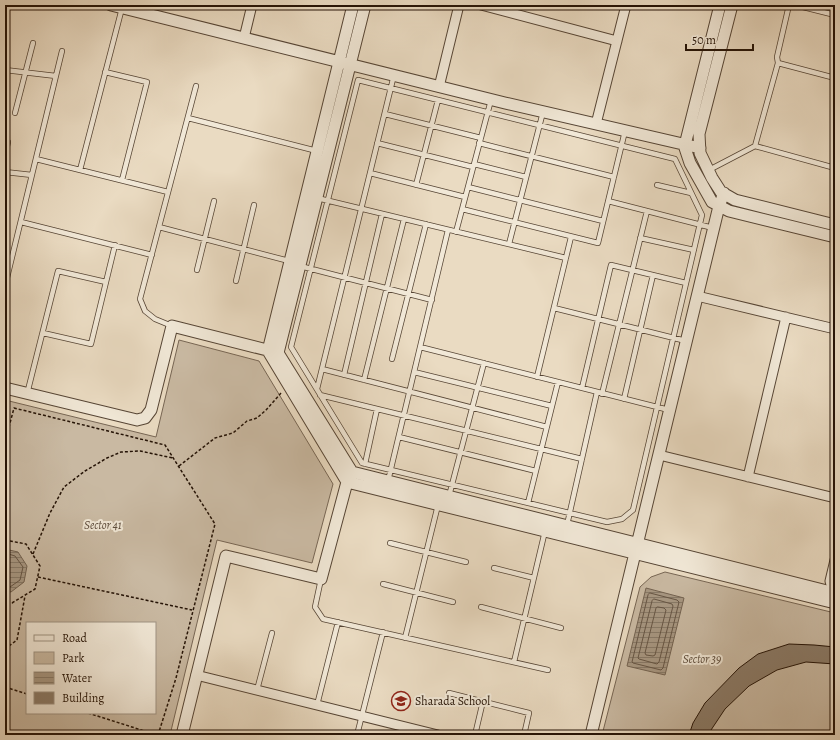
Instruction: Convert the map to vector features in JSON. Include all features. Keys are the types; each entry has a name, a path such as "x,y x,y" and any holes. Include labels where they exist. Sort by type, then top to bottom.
{"street":[{"path":"244,38 252,5"},
{"path":"353,5 317,152 295,264 273,352 288,385 350,477 438,504 545,531 636,549 835,595"},
{"path":"295,264 317,198 365,5"},
{"path":"439,87 459,5"},
{"path":"481,5 617,41"},
{"path":"596,124 626,5"},
{"path":"720,5 685,145 690,163 712,202 719,206 729,211 835,237"},
{"path":"732,5 699,134 700,153 721,192 735,200 835,225"},
{"path":"116,6 439,87 700,148"},
{"path":"591,735 713,228 724,194"},
{"path":"697,296 835,329"},
{"path":"748,477 786,317"},
{"path":"5,388 137,420 145,418 151,410 172,326 273,352 350,477 321,579 226,556 182,735"},
{"path":"658,455 835,498"},
{"path":"350,477 389,475 449,496 566,526 636,549"},
{"path":"835,560 830,580 835,595"},
{"path":"196,675 362,716 416,732 438,735"}],"lane":[{"path":"755,146 778,63 776,57 789,5"},
{"path":"795,5 835,15"},
{"path":"80,170 105,72 116,6"},
{"path":"15,113 33,43"},
{"path":"5,286 62,51"},
{"path":"778,63 835,78"},
{"path":"5,70 56,76"},
{"path":"105,72 147,82 122,180"},
{"path":"317,389 394,75"},
{"path":"358,80 391,88 674,159 702,215 633,510 622,519 607,522 452,485 389,475 362,463 291,347 358,80"},
{"path":"172,326 155,319 145,311 140,299 196,86"},
{"path":"456,232 491,99"},
{"path":"416,185 438,100"},
{"path":"509,244 543,112"},
{"path":"385,114 532,156 614,177"},
{"path":"188,118 317,152"},
{"path":"462,209 598,243 625,131"},
{"path":"5,155 8,142"},
{"path":"378,143 526,177"},
{"path":"708,170 755,146 835,168"},
{"path":"36,159 168,192"},
{"path":"5,172 32,175"},
{"path":"370,173 465,197"},
{"path":"657,185 691,193"},
{"path":"468,187 603,221"},
{"path":"317,198 566,258"},
{"path":"197,270 214,201"},
{"path":"608,201 713,228"},
{"path":"236,281 254,205"},
{"path":"602,394 647,211"},
{"path":"344,375 382,214"},
{"path":"364,380 404,219"},
{"path":"21,222 152,255"},
{"path":"392,359 426,224"},
{"path":"159,227 244,249 344,278 432,300"},
{"path":"389,475 448,230"},
{"path":"537,377 571,237"},
{"path":"640,238 694,250"},
{"path":"43,333 91,344 115,245"},
{"path":"582,388 611,265 686,283"},
{"path":"27,394 58,271 106,282"},
{"path":"624,399 653,276"},
{"path":"554,308 686,341"},
{"path":"420,347 669,410"},
{"path":"449,496 484,364"},
{"path":"322,369 547,427"},
{"path":"414,372 552,406"},
{"path":"528,503 558,382"},
{"path":"566,526 597,392"},
{"path":"320,395 582,459"},
{"path":"365,464 377,409"},
{"path":"399,437 536,470"},
{"path":"405,638 438,504"},
{"path":"514,662 545,531"},
{"path":"390,543 466,562"},
{"path":"494,568 534,578"},
{"path":"321,579 315,607 323,619 548,670"},
{"path":"382,584 453,602"},
{"path":"481,607 561,628"},
{"path":"317,705 338,622"},
{"path":"357,735 383,632"},
{"path":"257,690 272,633"},
{"path":"449,693 529,712 524,735"},
{"path":"475,735 483,701"}],"path":[{"path":"179,466 215,438 233,433 247,421 257,418 288,385"},
{"path":"5,442 14,408 165,445 215,524 176,678 157,735 91,714"},
{"path":"32,554 50,513 64,487 85,471 107,458 121,452 140,452 173,458"},
{"path":"5,540 26,544 40,566 35,589 12,603 5,602"},
{"path":"38,577 193,610"},
{"path":"5,666 10,646 17,640 25,595"},
{"path":"5,645 10,646"},
{"path":"5,687 26,694"}],"green space":[{"name":"Sector 41","path":"179,340 259,361 333,484 312,563 217,540 170,735 5,735 5,400 156,437"},
{"name":"Sector 39","path":"665,572 835,613 835,735 602,735 640,587 651,577"}],"water":[{"path":"5,549 18,552 27,566 24,582 11,592 5,591"},
{"path":"646,588 684,598 665,675 627,666"}],"building":[{"path":"789,644 835,647 835,664 806,662 777,670 749,686 725,709 711,730 710,735 689,735 693,723 705,703 739,668 758,654"}],"place":[{"name":"Sharada School","path":"401,701"}]}
